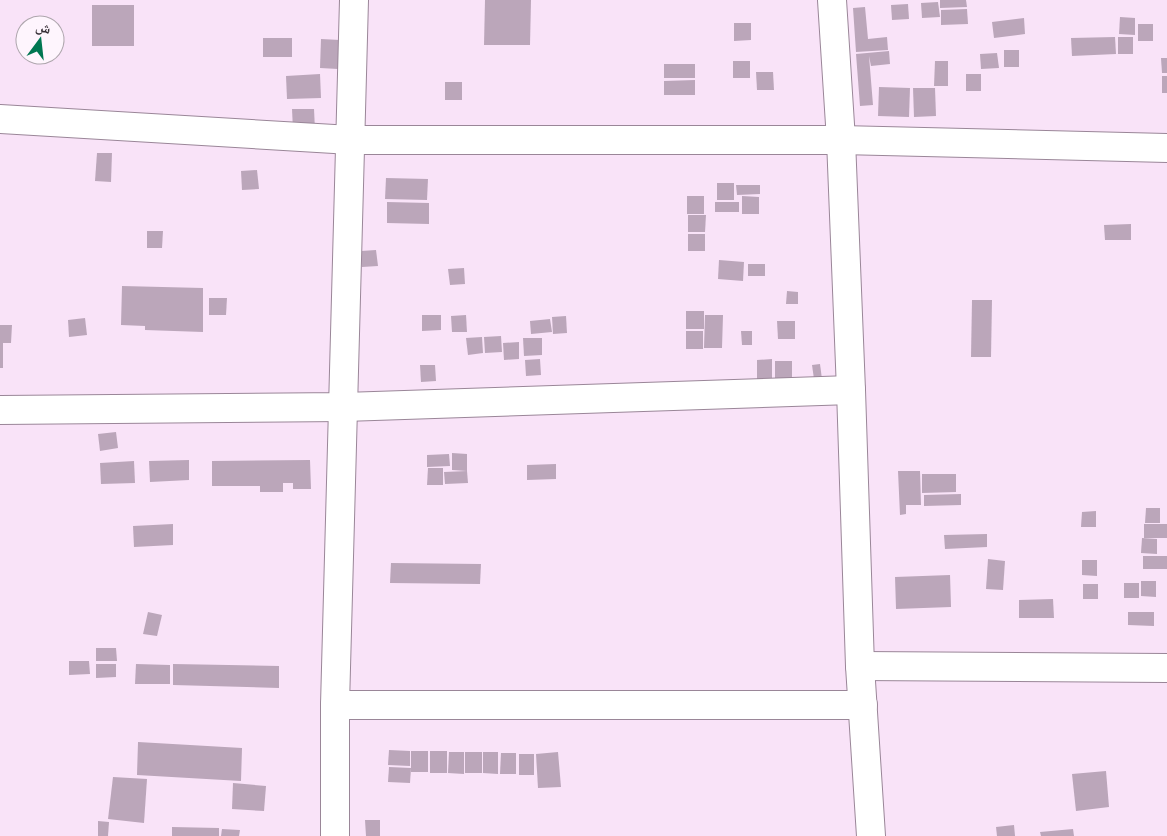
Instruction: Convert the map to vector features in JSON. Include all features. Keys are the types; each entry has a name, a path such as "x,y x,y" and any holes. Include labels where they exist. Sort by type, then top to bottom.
{"street":[{"path":"335,836 336,704 354,0"},
{"path":"832,0 841,140 860,666 871,836"},
{"path":"0,119 351,140 841,140 1167,148"},
{"path":"0,410 344,408 851,390"},
{"path":"860,666 1167,668"},
{"path":"336,704 863,705"}],"building":[{"path":"485,0 531,0 530,45 484,45"},
{"path":"940,0 966,0 967,7 940,8"},
{"path":"938,2 940,17 922,18 921,3"},
{"path":"908,4 909,19 892,20 891,5"},
{"path":"92,5 134,5 134,46 92,46"},
{"path":"865,7 868,39 887,37 888,50 856,52 853,8"},
{"path":"967,9 968,24 941,25 941,10"},
{"path":"1120,17 1135,18 1135,35 1119,34"},
{"path":"1024,18 1025,34 994,38 992,22"},
{"path":"734,23 751,23 751,40 734,41"},
{"path":"1138,24 1153,24 1153,41 1138,41"},
{"path":"1115,37 1116,54 1072,56 1071,38"},
{"path":"1118,37 1133,37 1133,54 1118,54"},
{"path":"263,38 292,38 292,57 263,57"},
{"path":"321,39 340,40 338,69 320,68"},
{"path":"1004,50 1019,50 1019,67 1004,67"},
{"path":"889,51 890,64 871,66 869,56 873,105 860,106 856,54"},
{"path":"997,53 999,68 981,69 980,54"},
{"path":"1161,58 1167,58 1167,73 1162,73"},
{"path":"733,61 750,61 750,78 733,78"},
{"path":"935,61 948,61 948,86 934,86"},
{"path":"664,64 695,64 695,78 664,78"},
{"path":"756,72 773,72 774,90 757,90"},
{"path":"320,74 321,98 287,99 286,76"},
{"path":"966,74 981,74 981,91 966,91"},
{"path":"1162,76 1167,76 1167,93 1162,93"},
{"path":"695,80 695,95 664,95 664,81"},
{"path":"445,82 462,82 462,100 445,100"},
{"path":"879,87 910,88 909,117 878,116"},
{"path":"913,88 935,88 936,116 914,117"},
{"path":"292,109 314,109 315,130 293,130"},
{"path":"97,153 112,153 111,182 95,181"},
{"path":"257,170 259,189 242,190 241,171"},
{"path":"386,178 428,179 427,200 385,199"},
{"path":"717,183 734,183 734,200 717,200"},
{"path":"736,185 760,185 760,194 737,195"},
{"path":"687,196 704,196 704,214 687,214"},
{"path":"742,196 759,197 759,214 742,214"},
{"path":"387,202 429,203 429,224 387,223"},
{"path":"715,202 739,202 739,212 715,212"},
{"path":"688,215 706,215 705,232 688,232"},
{"path":"1131,224 1131,240 1105,240 1104,225"},
{"path":"147,231 163,231 162,248 147,248"},
{"path":"688,234 705,234 705,251 688,251"},
{"path":"376,250 378,266 362,267 361,251"},
{"path":"719,260 744,262 743,281 718,279"},
{"path":"748,264 765,264 765,276 748,276"},
{"path":"464,268 465,284 450,285 448,269"},
{"path":"122,286 203,288 203,332 145,330 145,326 121,325"},
{"path":"787,291 798,292 798,304 786,304"},
{"path":"209,298 227,298 226,315 209,315"},
{"path":"972,300 992,300 991,357 971,357"},
{"path":"686,311 704,311 704,329 686,329"},
{"path":"422,315 441,315 441,330 422,331"},
{"path":"466,315 467,332 452,332 451,316"},
{"path":"705,315 723,315 722,348 704,348"},
{"path":"566,316 567,333 553,334 552,317"},
{"path":"85,318 87,335 69,337 68,320"},
{"path":"550,319 552,332 531,334 530,321"},
{"path":"777,321 795,321 795,339 778,339"},
{"path":"0,325 12,325 11,343 3,343 3,368 0,368"},
{"path":"686,331 703,331 703,349 686,349"},
{"path":"741,331 752,331 752,345 742,345"},
{"path":"501,336 502,352 485,353 484,337"},
{"path":"482,337 483,353 468,355 466,338"},
{"path":"523,338 542,338 542,355 524,356"},
{"path":"519,342 519,359 504,360 503,343"},
{"path":"540,359 541,375 526,376 525,360"},
{"path":"772,359 772,380 757,380 757,360"},
{"path":"775,361 792,361 792,378 775,378"},
{"path":"820,364 822,379 814,379 812,365"},
{"path":"420,365 435,365 436,381 421,382"},
{"path":"116,432 118,448 100,451 98,434"},
{"path":"452,453 467,454 467,471 452,470"},
{"path":"449,454 450,466 427,467 427,455"},
{"path":"189,460 189,480 150,482 149,461"},
{"path":"310,460 311,489 293,489 293,483 283,483 283,492 260,492 260,486 212,486 212,461"},
{"path":"134,461 135,483 101,484 100,463"},
{"path":"556,464 556,479 527,480 527,465"},
{"path":"428,468 443,468 443,485 427,485"},
{"path":"467,471 468,483 445,484 444,472"},
{"path":"898,471 920,471 921,505 906,505 906,514 900,515"},
{"path":"922,474 956,474 956,492 922,493"},
{"path":"961,494 961,505 924,506 924,495"},
{"path":"1146,508 1160,508 1160,523 1145,523"},
{"path":"1096,511 1096,527 1081,527 1082,512"},
{"path":"173,524 173,545 134,547 133,526"},
{"path":"1144,524 1167,524 1167,538 1144,538"},
{"path":"987,534 987,547 945,549 944,535"},
{"path":"1142,538 1157,539 1157,554 1141,553"},
{"path":"1143,556 1167,556 1167,569 1143,569"},
{"path":"988,559 1005,561 1003,590 986,589"},
{"path":"1082,560 1097,560 1097,576 1082,575"},
{"path":"391,563 481,564 480,584 390,583"},
{"path":"950,575 951,607 896,609 895,577"},
{"path":"1141,581 1156,581 1156,597 1141,596"},
{"path":"1124,583 1139,583 1139,598 1124,598"},
{"path":"1083,584 1098,584 1098,599 1083,599"},
{"path":"1053,599 1054,618 1019,618 1019,600"},
{"path":"148,612 162,615 157,636 143,634"},
{"path":"1128,612 1154,612 1154,626 1128,625"},
{"path":"96,648 116,648 117,661 96,661"},
{"path":"69,661 89,661 90,674 69,675"},
{"path":"96,664 116,664 116,677 96,678"},
{"path":"136,664 170,665 170,684 135,684"},
{"path":"173,664 279,666 279,688 173,685"},
{"path":"138,742 242,748 241,781 137,775"},
{"path":"389,750 410,751 410,766 388,765"},
{"path":"411,751 428,751 428,772 411,772"},
{"path":"430,751 447,751 447,773 430,773"},
{"path":"449,752 464,752 464,774 448,773"},
{"path":"465,752 482,752 482,773 465,773"},
{"path":"483,752 498,752 498,774 483,773"},
{"path":"558,752 561,787 538,788 536,754"},
{"path":"501,753 516,753 516,774 500,774"},
{"path":"519,754 534,754 534,775 519,775"},
{"path":"389,767 411,768 410,783 388,782"},
{"path":"1106,771 1109,807 1076,811 1072,774"},
{"path":"113,777 147,779 144,823 108,819"},
{"path":"233,783 266,786 264,811 232,809"},
{"path":"365,820 380,820 380,836 366,836"},
{"path":"98,821 109,822 108,836 98,836"},
{"path":"1014,825 1015,836 997,836 996,827"},
{"path":"172,827 219,828 219,836 172,836"},
{"path":"222,829 240,830 239,836 221,836"},
{"path":"1073,829 1074,836 1041,836 1040,832"}]}
